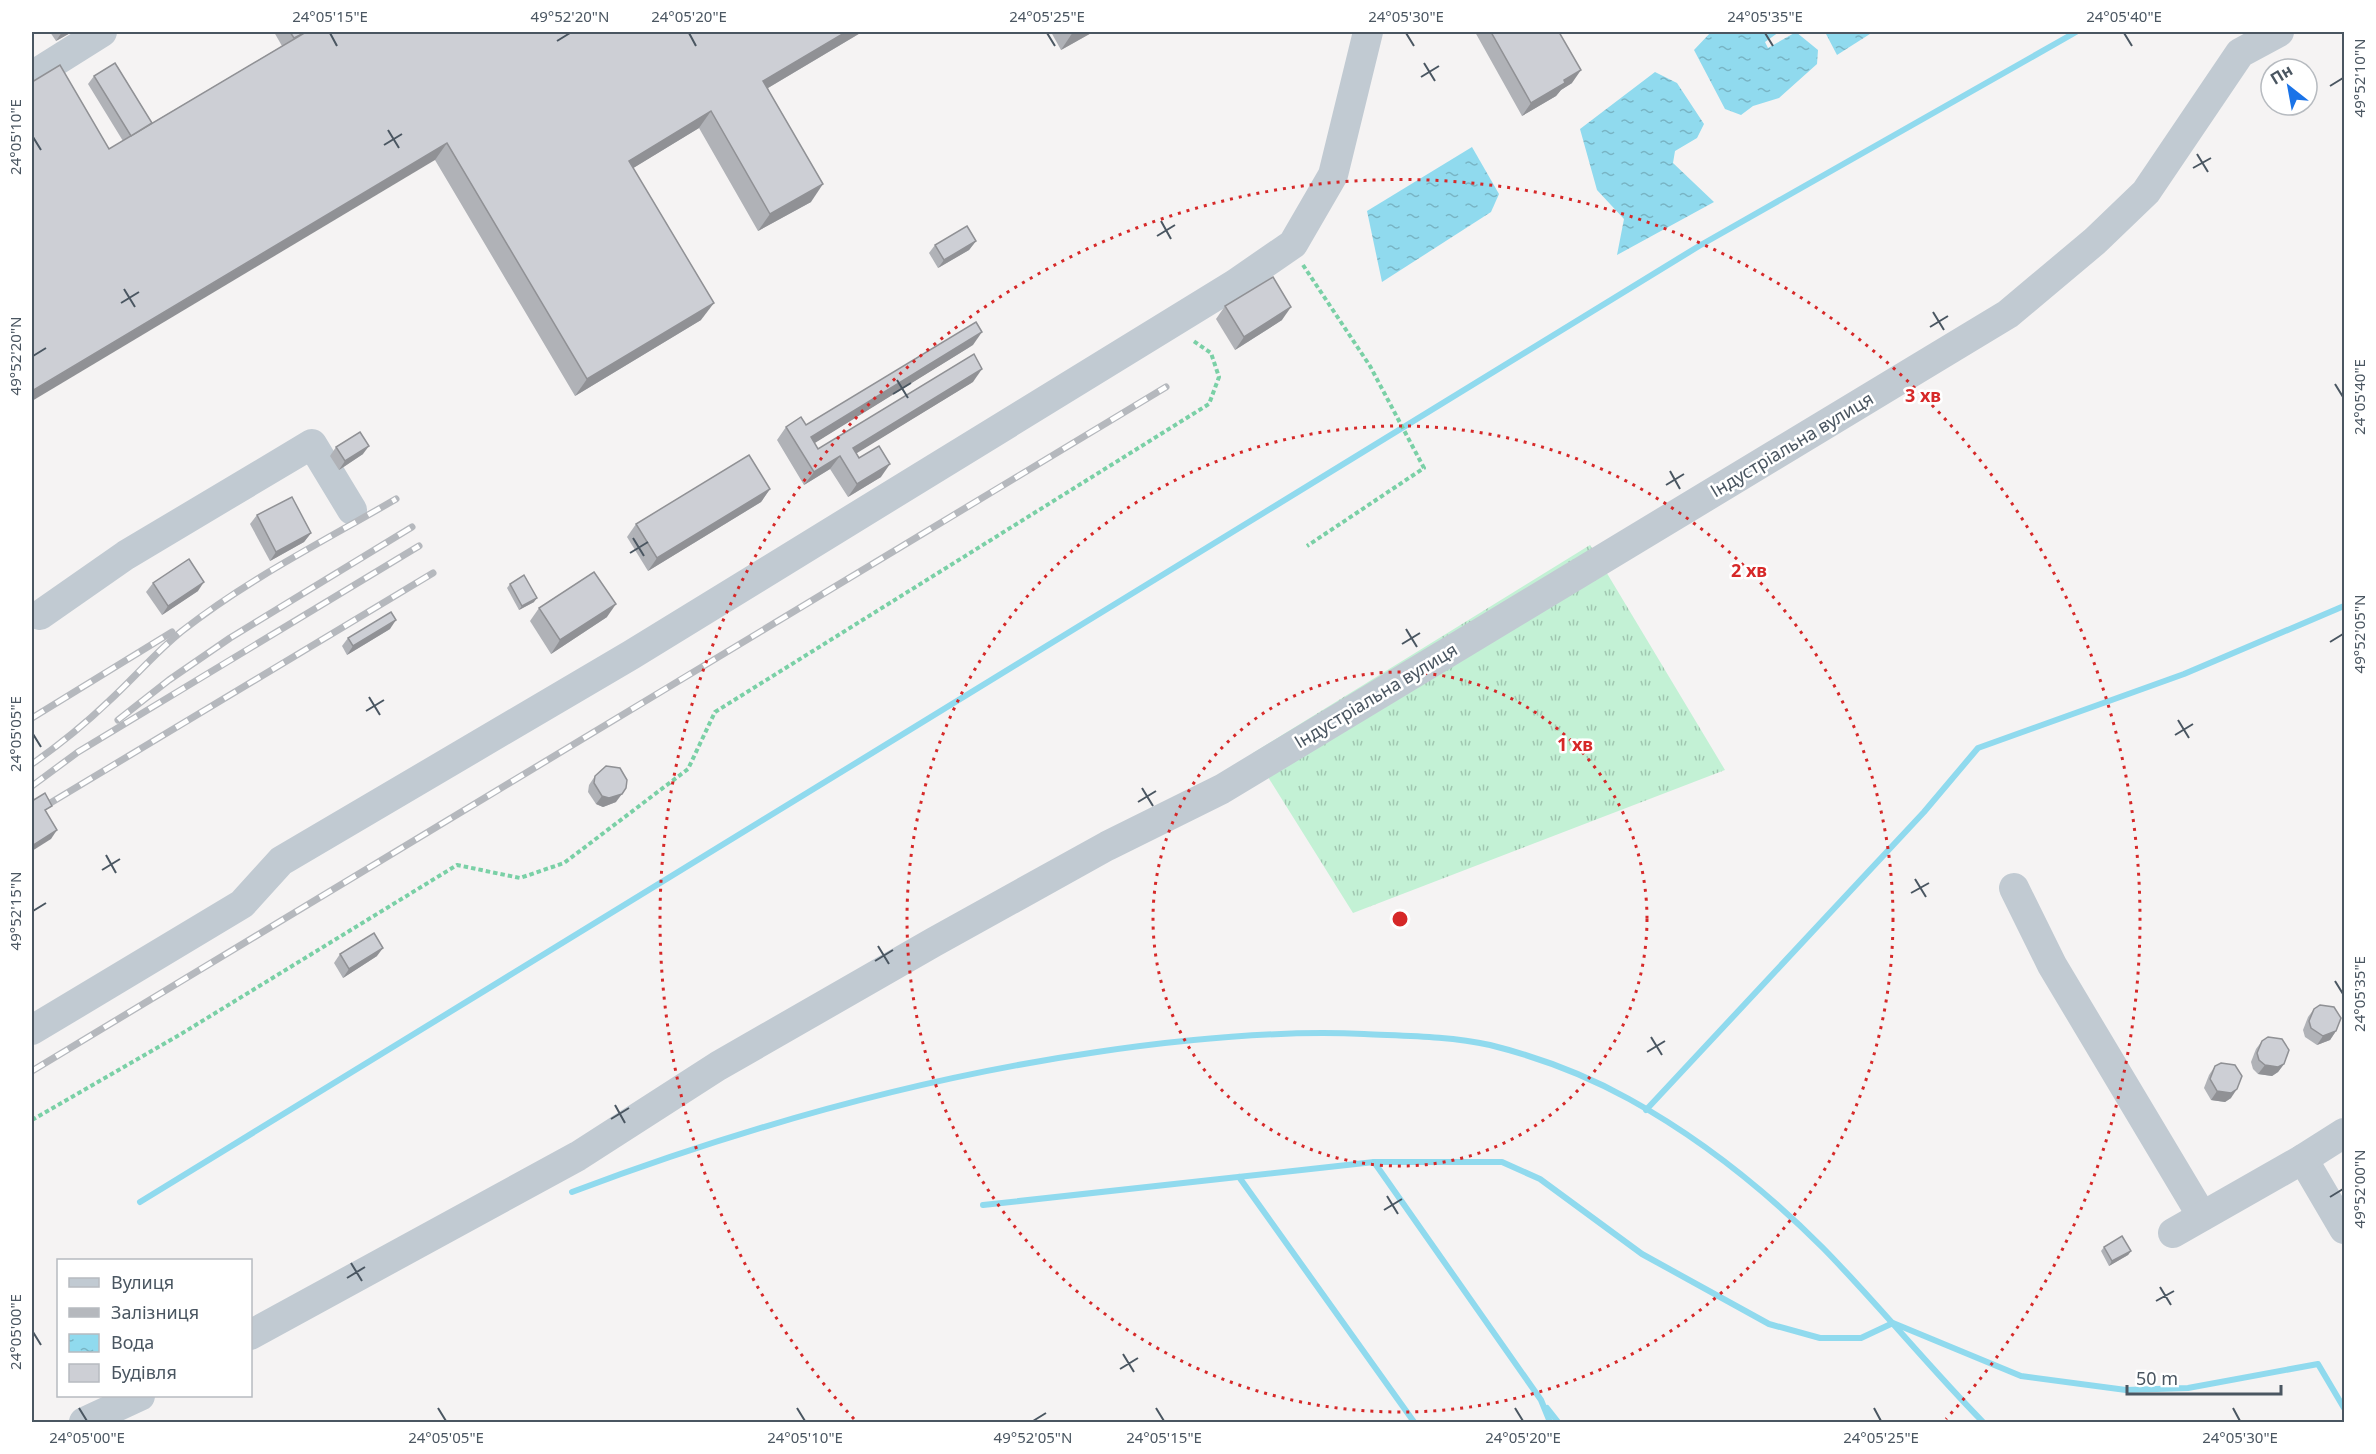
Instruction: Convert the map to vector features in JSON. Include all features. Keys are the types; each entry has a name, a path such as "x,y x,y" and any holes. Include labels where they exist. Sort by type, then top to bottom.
{"lane":[{"path":"32,76 102,32"},
{"path":"34,1021 242,904 281,861 631,655 1169,325 1293,244 1333,175 1368,32"},
{"name":"Індустріальна вулиця","path":"252,1334 578,1156 718,1066 924,948 1107,846 1222,789 2008,314 2095,241 2146,192 2240,53 2279,32"},
{"path":"34,617 126,555 312,444 352,510"},
{"path":"2014,888 2052,965 2202,1216"},
{"path":"2173,1233 2303,1160 2344,1133"},
{"path":"2303,1160 2344,1229"},
{"path":"84,1422 136,1397"}],"path":[{"path":"1293,244 1298,259 1370,366 1424,468 1307,546"},
{"path":"32,1120 181,1034 457,865 520,878 564,863 688,769 716,712 1209,404 1219,378 1211,353 1169,325"}],"green space":[{"path":"1590,545 1725,770 1353,913 1253,753"}],"water":[{"path":"1711,32 1779,32 1765,42 1768,48 1796,32 1818,50 1817,64 1779,98 1753,106 1741,115 1725,109 1694,50"},
{"path":"1825,32 1873,32 1837,55"},
{"path":"1655,72 1677,83 1704,124 1697,138 1675,151 1673,163 1714,202 1617,255 1624,219 1597,190 1580,129"},
{"path":"1472,147 1499,194 1491,212 1382,282 1367,211"}],"building":[{"path":"290,32 306,32 294,38"},
{"path":"306,32 846,32 763,81 823,184 770,214 711,111 629,161 714,303 587,379 447,143 32,391 32,82 60,65 109,149"},
{"path":"1491,32 1559,32 1581,70 1564,80 1565,83 1531,103"},
{"path":"115,63 152,123 131,136 94,76"},
{"path":"967,226 976,241 944,260 935,245"},
{"path":"1273,277 1291,307 1244,337 1225,306"},
{"path":"976,322 982,332 811,437 818,449 974,354 982,369 853,448 859,458 879,446 890,464 857,484 840,456 814,472 786,427 801,417 806,425"},
{"path":"360,432 369,446 345,461 336,447"},
{"path":"749,455 770,489 657,558 636,524"},
{"path":"292,497 311,533 276,552 257,515"},
{"path":"189,559 204,582 168,606 153,583"},
{"path":"594,572 616,604 560,640 539,608"},
{"path":"524,575 537,598 522,606 510,584"},
{"path":"391,612 396,620 353,646 348,638"},
{"path":"606,766 620,768 627,780 622,794 609,798 602,796 594,783 595,776"},
{"path":"45,793 52,806 45,810 57,830 32,846 32,801"},
{"path":"374,933 383,948 349,969 340,954"},
{"path":"2320,1005 2334,1007 2341,1018 2336,1031 2323,1036 2311,1028 2309,1021 2314,1009"},
{"path":"2268,1037 2282,1039 2289,1050 2284,1064 2278,1067 2265,1065 2259,1060 2257,1053 2262,1041"},
{"path":"2221,1063 2235,1065 2242,1076 2237,1089 2231,1093 2217,1091 2210,1079 2215,1066"},
{"path":"2122,1236 2131,1251 2112,1261 2104,1247"}],"waterway":[{"path":"140,1202 1699,246 2076,32"},
{"path":"1646,1110 1924,812 1978,748 2184,674 2344,606"},
{"path":"572,1192 765,1126 897,1091 1030,1063 1163,1043 1297,1033 1427,1037 1475,1042 1526,1055 1596,1082 1655,1114 1707,1148 1779,1206 1823,1248 1983,1422"},
{"path":"1374,1162 1502,1162 1540,1179 1642,1254 1769,1324 1820,1338 1861,1338 1893,1323 2021,1376 2126,1390 2188,1388 2318,1364 2344,1408"},
{"path":"983,1205 1374,1162 1541,1400 1550,1422"},
{"path":"1239,1177 1414,1422"},
{"path":"1547,1408 1558,1422"}],"railway":[{"path":"32,1071 1166,387"},
{"path":"32,764 91,718 172,639 207,612 287,561 396,499"},
{"path":"118,720 169,680 230,638 412,527"},
{"path":"32,786 78,752 419,546"},
{"path":"32,814 433,573"},
{"path":"32,718 172,632"}]}
